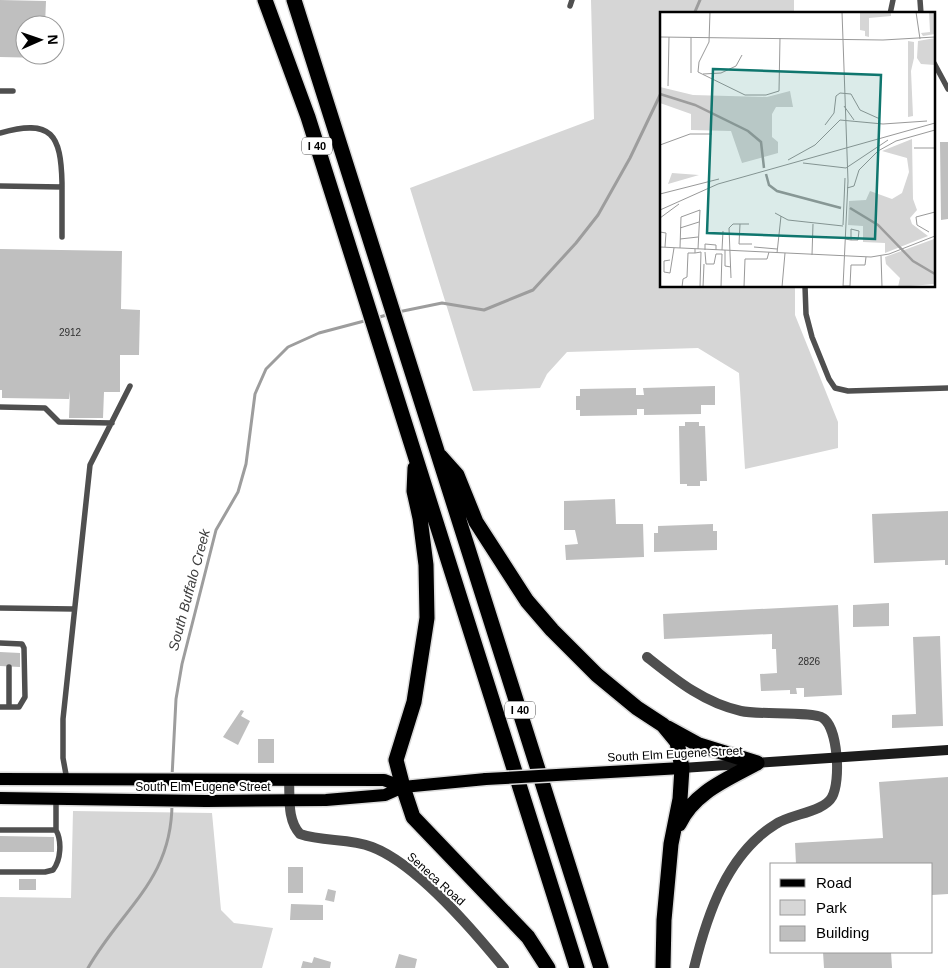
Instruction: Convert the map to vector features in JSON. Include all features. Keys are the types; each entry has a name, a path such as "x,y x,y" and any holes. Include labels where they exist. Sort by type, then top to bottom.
{"highway":[{"name":"I 40","path":"265,0 308,117 577,968"},
{"name":"I 40","path":"294,0 601,968"},
{"path":"437,453 458,475 476,522 528,601 552,630 596,675 637,708 699,745 757,763"},
{"path":"416,459 414,492 424,542 426,618 414,702 396,760 413,817 522,930 548,968"},
{"path":"663,724 677,742 682,768 680,799 671,844 664,920 663,968"},
{"path":"671,844 684,812 698,798 708,790 757,763"}],"main road":[{"name":"South Elm Eugene Street","path":"0,798 206,802 290,800 385,795 404,788 486,779 948,750"},
{"name":"South Elm Eugene Street","path":"0,779 384,780 404,788"}],"street":[{"path":"647,657 676,680 702,697 730,708 760,714 816,714 832,726 836,758 836,785 832,798 823,806 794,814 776,823 754,840 741,855 719,893 704,929 694,968"},
{"name":"Seneca Road","path":"289,780 292,823 300,834 356,842 375,848 396,859 450,907 477,935 504,968"}],"lane":[{"path":"936,67 948,90"},
{"path":"0,91 13,91"},
{"path":"0,133 24,127 34,128 51,136 60,149 62,237"},
{"path":"0,186 62,187"},
{"path":"804,288 808,322 829,379 835,388 848,391 948,388"},
{"path":"67,780 63,758 63,719 90,465 130,386"},
{"path":"0,407 45,408 59,422 112,423"},
{"path":"0,608 74,609"},
{"path":"0,643 22,644 24,648 25,697 19,707 0,707"},
{"path":"9,643 9,652"},
{"path":"9,666 9,707"},
{"path":"0,872 44,872 53,870 60,842 56,830 56,798"},
{"path":"0,830 56,830"}],"green space":[{"path":"591,0 794,0 794,12 660,12 660,288 795,288 795,315 838,422 838,448 745,469 739,373 698,348 567,352 547,374 540,388 473,391 410,188 594,119"},
{"path":"73,811 212,813 221,910 234,923 273,928 262,968 0,968 0,897 71,898"}],"building":[{"path":"0,0 46,1 45,15 15,15 15,57 0,57"},
{"path":"940,142 948,142 948,219 941,220"},
{"path":"0,249 122,251 121,309 140,310 139,355 120,355 120,392 104,392 103,418 69,418 70,391 69,399 2,398 2,390 0,390"},
{"path":"715,386 715,405 701,405 701,414 644,415 644,409 637,409 637,415 580,416 580,410 576,410 576,396 580,396 580,389 636,388 636,395 644,395 643,388"},
{"path":"685,422 699,422 699,426 705,426 707,481 700,481 700,486 680,484 679,426 685,426"},
{"path":"615,499 616,524 643,524 644,557 566,560 565,545 578,544 575,530 564,530 564,501"},
{"path":"948,511 948,565 945,565 945,560 874,563 872,514"},
{"path":"713,524 713,531 717,531 717,550 654,552 654,533 658,533 658,526"},
{"path":"889,603 889,626 853,627 853,605"},
{"path":"838,605 842,695 804,697 804,688 796,688 797,694 790,694 790,690 761,691 760,674 777,673 776,649 772,649 772,634 664,639 663,614"},
{"path":"940,636 943,726 892,728 892,715 916,714 913,637"},
{"path":"0,652 20,653 20,667 0,666"},
{"path":"241,710 244,711 241,716 250,721 238,745 223,737"},
{"path":"258,739 274,739 274,763 258,763"},
{"path":"948,777 948,894 933,895 933,863 796,863 795,843 883,838 879,782"},
{"path":"0,836 54,837 54,852 0,852"},
{"path":"288,867 303,867 303,893 288,893"},
{"path":"19,879 36,879 36,890 19,890"},
{"path":"328,889 336,891 334,902 325,900"},
{"path":"291,904 323,905 323,920 290,920"},
{"path":"823,953 891,953 892,968 824,968"},
{"path":"399,954 417,959 415,968 395,968"},
{"path":"314,957 331,962 330,968 301,968 303,961 312,963"}],"waterway":[{"name":"South Buffalo Creek","path":"695,12 700,0"},
{"name":"South Buffalo Creek","path":"398,312 442,303 484,310 533,290 576,243 598,215 630,158 660,95"},
{"name":"South Buffalo Creek","path":"376,318 390,314"},
{"name":"South Buffalo Creek","path":"172,777 176,699 182,664 216,530 238,492 246,464 255,394 266,369 288,347 319,333 368,320"},
{"name":"South Buffalo Creek","path":"172,783 172,797"},
{"name":"South Buffalo Creek","path":"88,968 155,873 164,853 170,830 172,803"}]}
